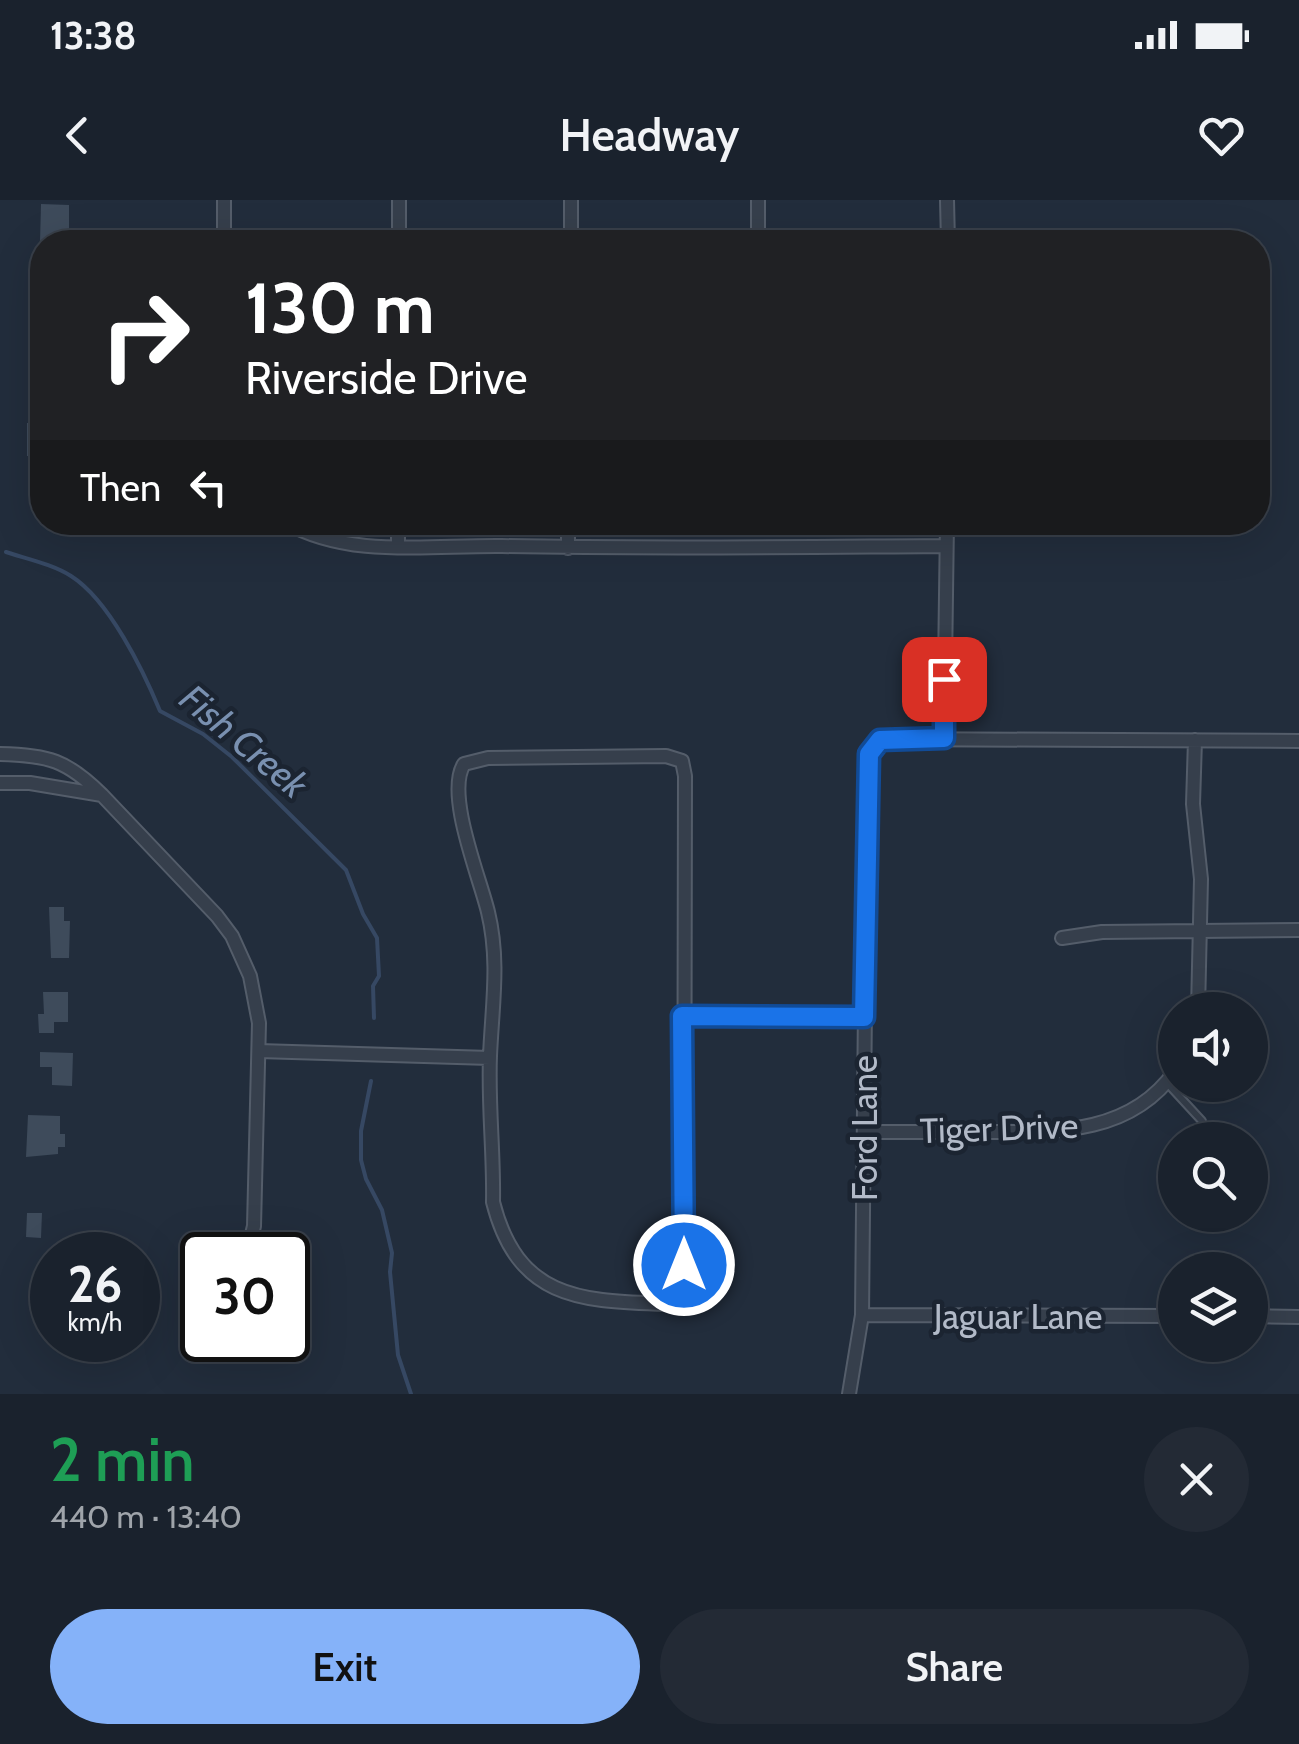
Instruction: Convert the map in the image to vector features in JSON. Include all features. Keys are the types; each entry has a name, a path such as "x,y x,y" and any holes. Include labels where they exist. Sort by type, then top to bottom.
{"street":[{"path":"224,200 224,230"},
{"path":"399,230 400,200"},
{"path":"571,230 572,200"},
{"path":"758,200 758,230"},
{"path":"948,200 948,230"},
{"path":"316,535 335,543 398,546 945,546"},
{"path":"398,535 398,546"},
{"path":"568,535 568,548"},
{"path":"945,535 944,738 1299,741"},
{"name":"Ford Lane","path":"849,1394 862,1315 869,754 875,743 888,739 944,738"},
{"path":"1195,740 1193,804 1201,880 1199,992"},
{"path":"0,754 35,755 66,764 164,857 232,936 256,994 259,1051 253,1232"},
{"path":"666,756 682,762 682,1016 684,1305 574,1297 552,1288 510,1246 493,1202 490,1058 494,938 463,814 459,772 466,763 488,758 666,756"},
{"path":"0,784 30,783 102,795"},
{"path":"1062,938 1102,932 1299,930"},
{"path":"682,1016 864,1017"},
{"path":"259,1051 490,1058"},
{"name":"Tiger Drive","path":"864,1132 1076,1130 1130,1112 1158,1087"},
{"name":"Jaguar Lane","path":"862,1315 1158,1316"},
{"path":"1268,1316 1299,1316"}],"lane":[{"path":"1188,1102 1202,1122"}],"building":[{"path":"41,204 69,205 69,230 40,230"},
{"path":"27,423 30,423 30,456"},
{"path":"49,907 64,907 64,921 70,921 69,958 51,958"},
{"path":"43,992 68,992 68,1022 54,1022 54,1033 39,1033 38,1014 44,1014"},
{"path":"40,1052 73,1053 72,1086 52,1085 52,1067 40,1067"},
{"path":"28,1115 60,1116 65,1147 58,1147 58,1154 26,1157"},
{"path":"27,1213 42,1213 41,1232 30,1232 30,1237 26,1237"}],"waterway":[{"name":"Fish Creek","path":"6,552 56,568 85,587 123,637 160,711 203,734 232,757 346,870 377,938 379,976 373,986 374,1018"},
{"name":"Fish Creek","path":"371,1081 361,1131 361,1160 382,1210 392,1253 390,1272 398,1355 411,1394"}],"route":[{"path":"684,1265 682,1016 864,1017 869,754 880,740 944,738 944,679"}]}
